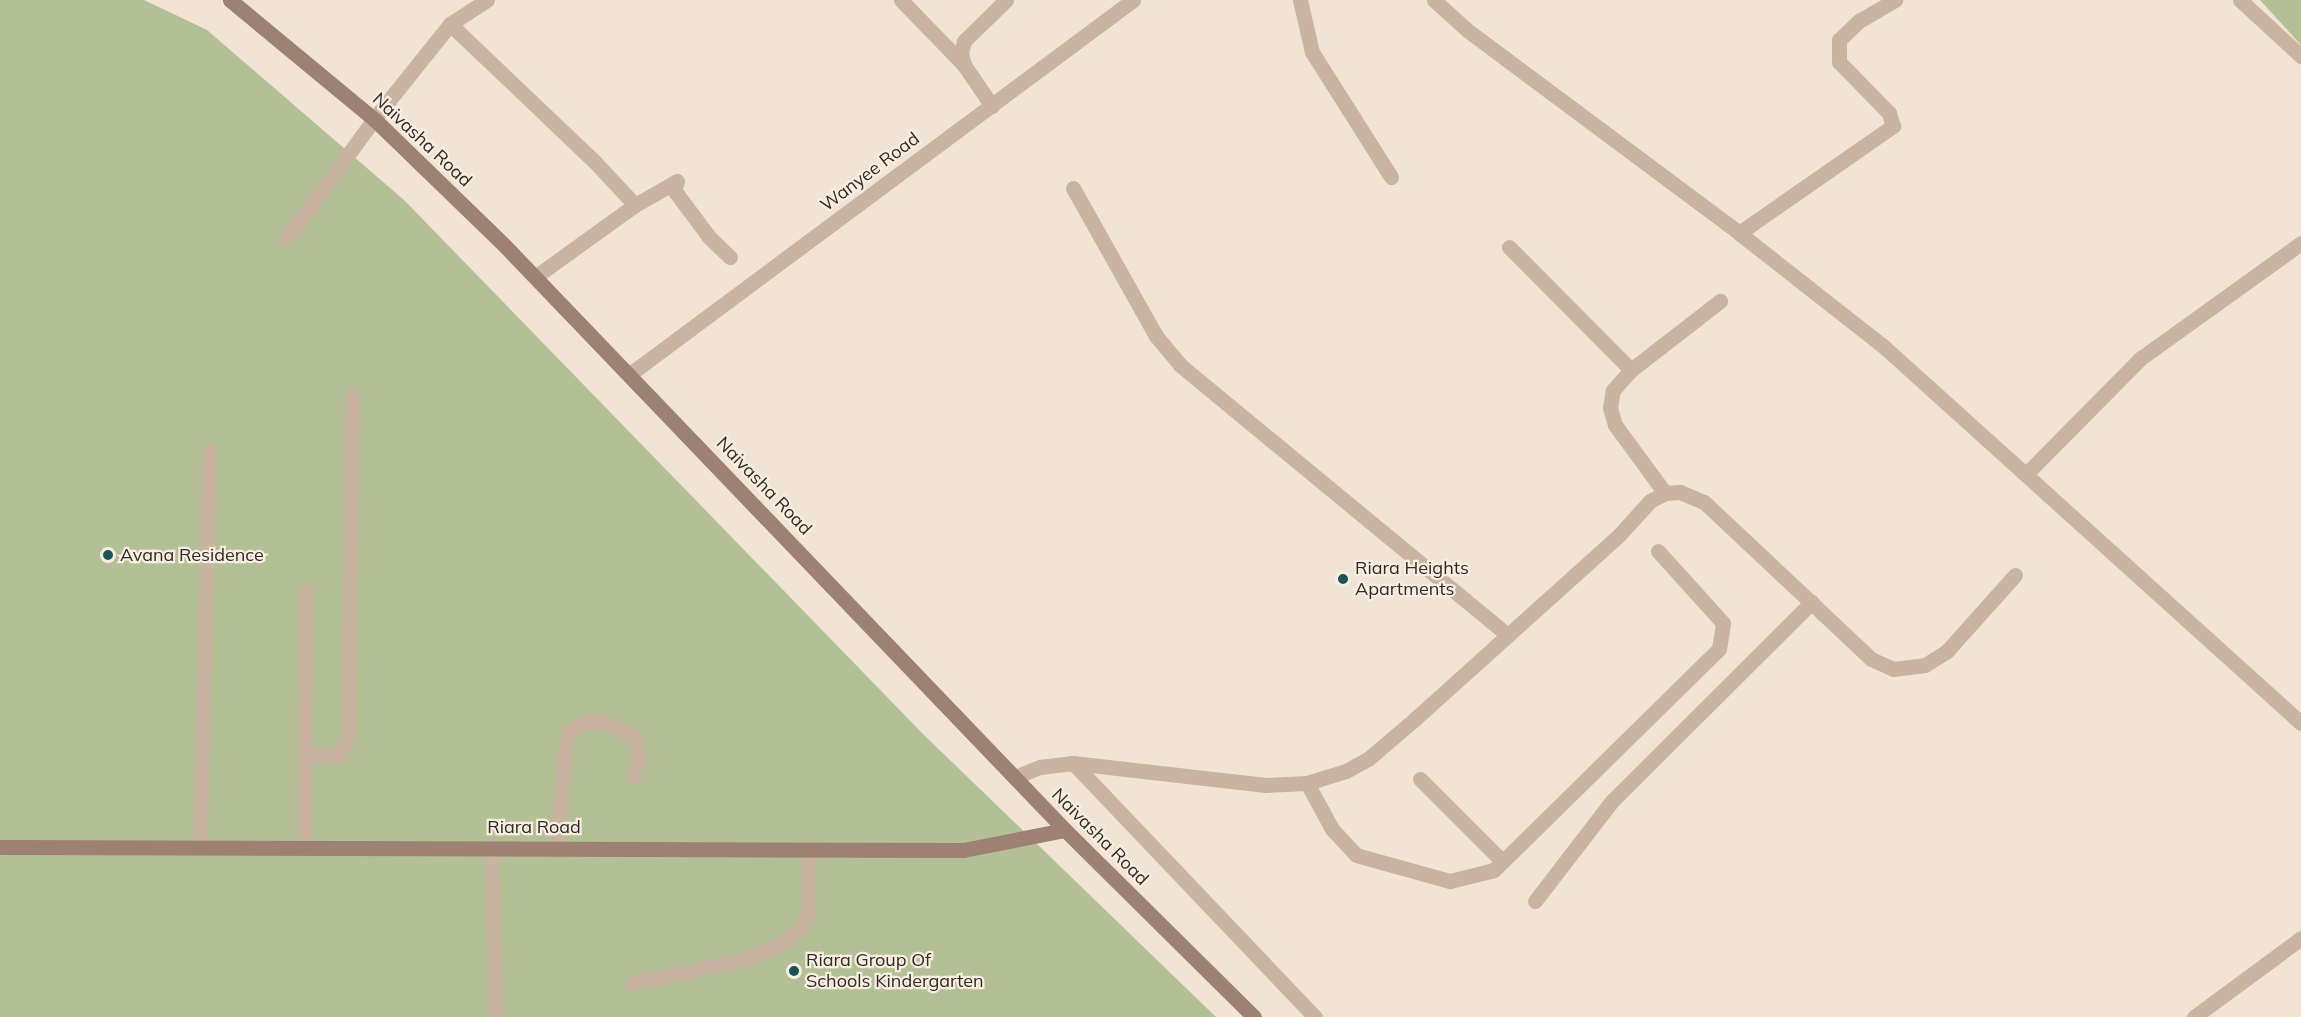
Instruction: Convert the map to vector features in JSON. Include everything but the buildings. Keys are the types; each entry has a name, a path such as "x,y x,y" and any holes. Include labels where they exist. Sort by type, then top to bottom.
{"main road":[{"name":"Naivasha Road","path":"230,0 374,118 536,277 1065,830 1254,1017"},
{"name":"Riara Road","path":"0,847 556,846 963,850 1065,830"}],"street":[{"path":"286,239 374,118 450,24 487,0"},
{"path":"901,0 964,65 992,106"},
{"path":"964,65 961,53 964,41 1006,0"},
{"name":"Wanyee Road","path":"630,374 1134,0"},
{"path":"1300,0 1312,52 1391,177"},
{"path":"1434,0 1467,30 1739,233 1882,345 2027,473 2301,723"},
{"path":"1739,233 1893,126 1888,113 1839,62 1839,40 1859,21 1895,0"},
{"path":"2240,0 2301,56"},
{"path":"450,24 594,161 635,206"},
{"path":"536,277 635,206 677,181 674,190 709,237 730,257"},
{"path":"1073,188 1156,336 1180,365 1508,635"},
{"path":"2027,473 2141,358 2301,243"},
{"path":"1509,247 1631,370"},
{"path":"1665,494 1629,449 1610,408 1613,390 1631,370 1720,302"},
{"path":"305,755 339,755 348,738 352,395"},
{"path":"200,847 208,450"},
{"path":"1015,777 1041,767 1073,763 1266,785 1306,783 1346,771 1368,759 1620,534 1650,501 1665,494 1680,492 1704,502 1871,658 1893,669 1907,670 1925,665 1947,651 2015,575"},
{"path":"1306,783 1332,830 1356,855 1450,881 1494,870 1719,649 1723,623 1658,551"},
{"path":"304,848 306,591"},
{"path":"1535,901 1612,801 1812,602"},
{"path":"556,846 566,742 571,729 592,721 609,724 634,737 639,759 634,775"},
{"path":"1073,763 1315,1017"},
{"path":"1420,779 1502,861"},
{"path":"491,846 496,1017"},
{"path":"632,983 746,959 782,943 798,931 808,914 809,848"},
{"path":"2194,1017 2301,938"}],"green space":[{"path":"0,0 144,0 207,30 404,200 923,734 1216,1017 0,1017"},
{"path":"2260,0 2301,0 2301,45"}],"place":[{"name":"Avana Residence","path":"108,555"},
{"name":"Riara Heights Apartments","path":"1343,579"},
{"name":"Riara Group Of Schools Kindergarten","path":"794,971"}]}
